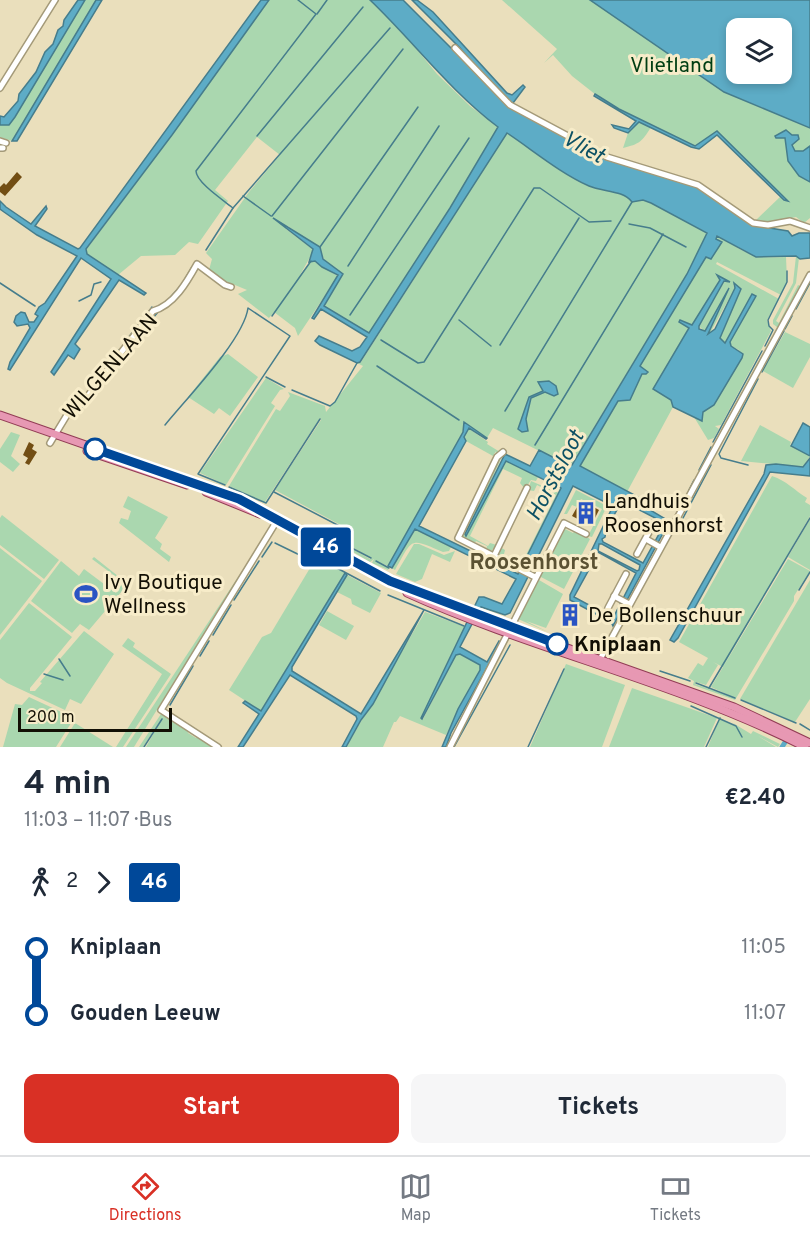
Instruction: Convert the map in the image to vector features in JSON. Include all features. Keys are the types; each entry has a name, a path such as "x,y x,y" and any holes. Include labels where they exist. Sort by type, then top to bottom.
{"main road":[{"path":"0,415 52,438"},
{"path":"0,420 221,497 277,520 373,576 510,630 734,707 794,738 810,743"},
{"path":"794,738 805,747"}],"street":[{"path":"0,88 54,0"},
{"path":"455,48 509,104 607,157 698,185 753,223 768,225 790,221 810,228"},
{"path":"197,264 205,262"},
{"path":"197,264 231,287"},
{"name":"WILGENLAAN","path":"52,438 70,410 87,396 153,310 166,306 183,286 197,264"},
{"path":"599,662 626,602 657,545 810,275"},
{"path":"503,452 497,457 458,538 533,575"},
{"path":"494,556 527,488"},
{"path":"218,747 161,710 277,520"},
{"path":"450,747 510,630 533,575 564,523 586,534"},
{"path":"638,555 654,524"},
{"path":"646,539 657,545"},
{"path":"608,608 626,574"},
{"path":"605,597 626,602"}],"green space":[{"path":"85,0 96,0 12,141 0,137 0,125 5,125 15,117"},
{"path":"269,0 370,0 400,29 437,74 470,106 498,127 450,208 369,334 324,306 343,274 325,261 320,251 288,226 286,229 314,250 300,275 310,262 315,261 338,276 298,336 295,328 274,312 269,318 238,294 247,290 223,280 209,270 212,259 206,253 249,192 280,155 257,137 215,190 228,201 198,244 189,242 175,255 141,256 118,275 87,254 86,250"},
{"name":"Vlietland","path":"502,0 810,0 810,218 804,223 796,217 768,223 754,222 781,196 716,132 699,147 695,147 605,102 572,76 553,55 544,63 557,49"},
{"path":"638,122 651,127 640,142 623,148 628,133"},
{"path":"507,133 578,181 594,188 623,195 632,202 643,200 651,203 705,230 707,236 687,274 571,465 493,428 487,438 464,422 463,432 391,562 388,566 376,561 389,568 388,570 372,563 374,559 370,562 343,546 341,542 371,558 347,544 351,534 350,530 275,490 321,420 320,418 265,502 229,486 276,409 280,411 290,396 288,392 325,406 326,412 363,366 357,363 361,362"},
{"path":"717,235 756,256 786,257 787,281 781,295 717,262 716,264 779,299 767,320 771,331 721,425 715,426 719,429 714,438 708,440 694,417 702,420 703,411 714,405 742,358 739,350 731,346 729,342 756,296 725,343 720,338 741,289 733,285 735,288 710,333 706,333 712,321 705,332 699,326 724,281 730,282 720,279 692,326 681,320 680,322 689,328 653,389 671,400 673,407 627,492 580,466 618,401 632,396 642,374 646,374 647,372 639,367 706,257 711,259 721,242 716,239"},
{"path":"796,256 799,258 796,283 776,321 779,323 798,285 802,287 777,327 773,324 773,320 793,283"},
{"path":"785,332 810,344 810,357 793,388 763,371"},
{"path":"228,354 258,377 230,416 219,408 214,414 188,397 220,357"},
{"path":"266,378 284,389 280,390 271,403 275,406 226,485 200,473"},
{"path":"760,425 791,442 790,445 810,456 803,467 741,461"},
{"path":"468,428 500,452 495,459 496,451 493,456 466,441 464,437"},
{"path":"11,432 20,435 11,456 20,464 13,472 0,462 0,449"},
{"path":"503,454 466,536 506,460 538,477 536,481 531,480 525,489 520,483 522,478 503,469 470,536 488,546 490,543 497,545 490,552 486,550 487,546 476,541 474,544 462,536 498,459"},
{"path":"772,476 807,498 805,502 810,505 810,516 723,667 713,662 718,665 706,685 696,682 695,684 735,698 711,687 788,559 810,571 735,700 693,685 694,681 688,678 698,663 703,666 708,658 679,642"},
{"path":"531,481 559,493 521,568 510,562 511,558 503,554 499,556 500,547 505,550 504,554 522,563 556,495 537,485 534,491 528,490"},
{"path":"576,490 607,506 592,537 588,536 602,509 581,499 577,507 572,505 567,514 564,514"},
{"path":"128,496 168,517 155,538 162,544 160,549 171,557 169,562 119,523 121,518 128,520 131,511 123,507"},
{"path":"2,515 59,560 44,579 0,545"},
{"path":"810,519 810,570 788,557"},
{"path":"563,528 573,533 575,530 590,539 564,589 539,576"},
{"path":"415,529 451,547 449,551 443,552 424,544 413,543 395,570 392,568"},
{"path":"414,544 444,555 455,551 450,562 432,554 422,579 415,582 396,574"},
{"path":"0,548 42,581 0,635"},
{"path":"94,557 128,584 89,630 80,624 72,633 31,601 61,561 79,576 84,569 116,593 123,582 92,559"},
{"path":"318,558 345,573 261,711 229,690 262,637 271,633"},
{"path":"246,565 134,747 126,747"},
{"path":"347,575 381,593 370,613 352,604 351,599 337,592"},
{"path":"539,580 563,594 546,628 526,621 548,632 518,619"},
{"path":"810,580 810,699 795,722 740,699"},
{"path":"29,603 72,637 30,688 30,691 35,691 42,683 40,682 84,631 114,654 81,704 70,699 65,710 0,678 0,640"},
{"path":"327,611 354,626 346,640 319,625"},
{"path":"425,612 465,627 421,718 423,719 456,655 460,654 480,665 480,670 446,735 400,716 394,722 383,747 346,747"},
{"path":"128,638 135,643 133,647 171,674 123,747 116,747 162,674 122,646"},
{"path":"566,664 625,685 602,747 530,747"},
{"path":"632,688 717,718 704,747 609,747"},
{"path":"29,697 72,717 73,720 56,747 3,747 15,704 22,705"},
{"path":"161,714 187,729 188,733 196,738 199,737 215,747 146,747 162,718 143,747 139,747"},
{"path":"719,719 780,744 778,747 758,736 776,747 708,747"},
{"path":"75,723 113,747 60,747"}],"water":[{"path":"78,0 85,0 15,117 9,125 0,125 0,116 4,117 18,101 19,94 36,72 45,52 53,44 58,30 63,26 64,20"},
{"path":"96,0 102,0 17,141 12,141"},
{"path":"261,0 269,0 86,249 87,254 146,293 144,295 119,280 75,344 80,349 74,359 68,355 54,375 51,372 111,279 81,258 10,370 8,369 30,328 28,324 17,326 14,322 16,316 21,312 25,313 29,322 34,322 38,316 35,314 39,307 45,303 77,256 37,235 4,212 0,209 0,201 31,224 46,206 47,209 35,226 80,248"},
{"name":"Horstsloot","path":"370,0 403,0 505,102 460,48 412,0 417,0 433,12 507,93 512,95 523,85 525,87 510,107 606,159 694,186 710,194 752,225 788,231 792,236 799,233 810,233 810,258 800,259 796,256 756,257 717,236 716,239 722,242 711,259 706,257 640,366 648,372 642,374 630,400 618,401 580,466 642,499 650,510 669,521 668,524 613,626 611,622 570,600 570,595 613,506 573,486 510,613 505,615 481,607 460,647 487,662 499,641 501,642 451,733 446,747 442,747 458,709 480,670 480,665 460,654 456,655 421,718 479,597 502,604 516,579 415,529 392,568 388,566 463,432 464,422 487,438 469,428 464,437 466,441 419,526 518,574 561,488 506,461 466,536 505,454 530,466 539,450 572,465 687,274 707,233 651,203 643,200 632,202 623,195 594,188 578,181 507,133 360,362 357,363 320,345 315,341 319,336 352,351 360,347 367,337 321,309 314,319 312,318 338,275 315,261 309,262 313,249 273,218 320,247 323,259 343,274 324,306 369,333 450,208 498,127 448,82","holes":["622,501 665,523 643,563 603,542 602,539 605,537 606,530 609,530 612,520 617,519 613,517","599,544 602,544 640,565 639,570 598,551","598,552 636,573 613,618 574,597"]},
{"name":"Vlietland","path":"590,0 810,0 810,128 724,92"},
{"path":"595,94 619,109 695,146 717,131 788,201 784,200 717,135 699,149 639,122 628,133 612,125 629,129 636,121 594,96"},
{"path":"786,130 792,135 798,135 799,139 792,145 795,151 803,151 810,146 810,182 799,176 788,161 785,138 775,136"},
{"path":"717,275 730,282 724,281 699,326 699,329 705,331 729,288 708,334 715,329 735,288 734,283 741,289 720,338 725,343 752,294 756,296 730,342 731,346 743,354 742,358 714,405 703,412 702,421 673,407 671,400 653,389 689,328 679,322 680,320 692,325 720,280"},
{"path":"549,381 556,386 558,394 554,396 545,392 531,398 526,419 528,431 522,432 518,429 529,397 543,391 538,382"},
{"path":"803,423 810,427 810,456 791,446"},
{"path":"810,458 810,476 770,472 678,638 674,642 670,640 764,474 766,465 803,467"},
{"path":"345,573 347,575 292,667 292,671 361,714 424,610 373,704 346,747 342,747 357,719 356,716 290,675 243,747 238,747 259,714 243,703 245,701 261,711"}],"building":[{"path":"17,172 22,177 5,196 0,192 0,187 4,183 6,185"},
{"path":"29,442 34,445 32,449 37,452 29,465 25,463 28,458 23,455"},
{"name":"Landhuis Roosenhorst","path":"581,500 599,510 591,526 572,516"}],"waterway":[{"path":"206,250 233,208 205,185 196,171 316,14 298,0"},
{"path":"317,14 327,0"},
{"path":"257,136 363,7"},
{"path":"233,208 390,28"},
{"path":"272,216 403,49"},
{"path":"320,247 418,107"},
{"path":"348,266 439,126"},
{"path":"350,315 469,138"},
{"path":"381,340 418,363 424,362 534,188 540,188 589,222 611,221"},
{"path":"243,196 271,216"},
{"path":"505,411 632,202"},
{"path":"500,345 579,218"},
{"path":"629,224 650,228 686,247"},
{"path":"535,445 663,234"},
{"path":"272,316 311,261"},
{"path":"185,279 192,267"},
{"path":"765,346 773,330 768,320 787,282 787,271"},
{"path":"79,301 91,295 94,284 101,282"},
{"path":"0,283 35,306"},
{"path":"168,300 183,283"},
{"path":"796,309 810,283"},
{"path":"146,316 152,307"},
{"path":"165,425 226,352 244,321 248,308 290,336 198,474 225,485"},
{"path":"153,318 158,312"},
{"path":"785,329 792,316"},
{"path":"459,320 491,346"},
{"path":"135,341 149,322"},
{"path":"124,343 140,323"},
{"path":"762,372 784,331"},
{"path":"118,361 130,345"},
{"path":"107,364 119,350"},
{"path":"713,442 762,351"},
{"path":"292,390 330,406 335,402 357,363"},
{"path":"377,366 459,420"},
{"path":"94,382 103,369"},
{"path":"266,377 285,387"},
{"path":"748,465 721,458 719,454 758,379"},
{"path":"80,411 91,396"},
{"path":"229,487 266,503 320,419"},
{"path":"699,470 711,447"},
{"path":"682,520 711,465"},
{"path":"689,490 694,480"},
{"path":"274,492 349,531 346,545 371,558"},
{"path":"709,688 810,518"},
{"path":"262,557 272,542"},
{"path":"275,543 314,562 318,557 331,564"},
{"path":"234,600 259,561"},
{"path":"376,561 389,568"},
{"path":"335,567 380,591"},
{"path":"799,590 810,572"},
{"path":"388,595 464,626"},
{"path":"213,635 231,605"},
{"path":"200,656 209,641"},
{"path":"454,747 510,645"},
{"path":"59,659 70,676"},
{"path":"170,705 193,666"},
{"path":"528,747 564,669"},
{"path":"660,671 690,681"},
{"path":"44,674 63,680"},
{"path":"696,683 735,698"},
{"path":"741,700 796,723"},
{"path":"691,706 736,726 742,737"},
{"path":"706,747 720,718"},
{"path":"144,747 162,719"},
{"path":"800,724 810,730"},
{"path":"782,747 789,736"}],"bus line":[{"name":"46","path":"95,449 239,499 390,581 557,644"}],"place":[{"name":"Landhuis Roosenhorst","path":"586,513"},
{"name":"Ivy Boutique Wellness","path":"86,594"},
{"name":"De Bollenschuur","path":"570,615"},
{"name":"Kniplaan","path":"557,644"}],"district":[{"name":"Roosenhorst","path":"534,561"}],"water label":[{"name":"Vliet","path":"584,146"}]}
